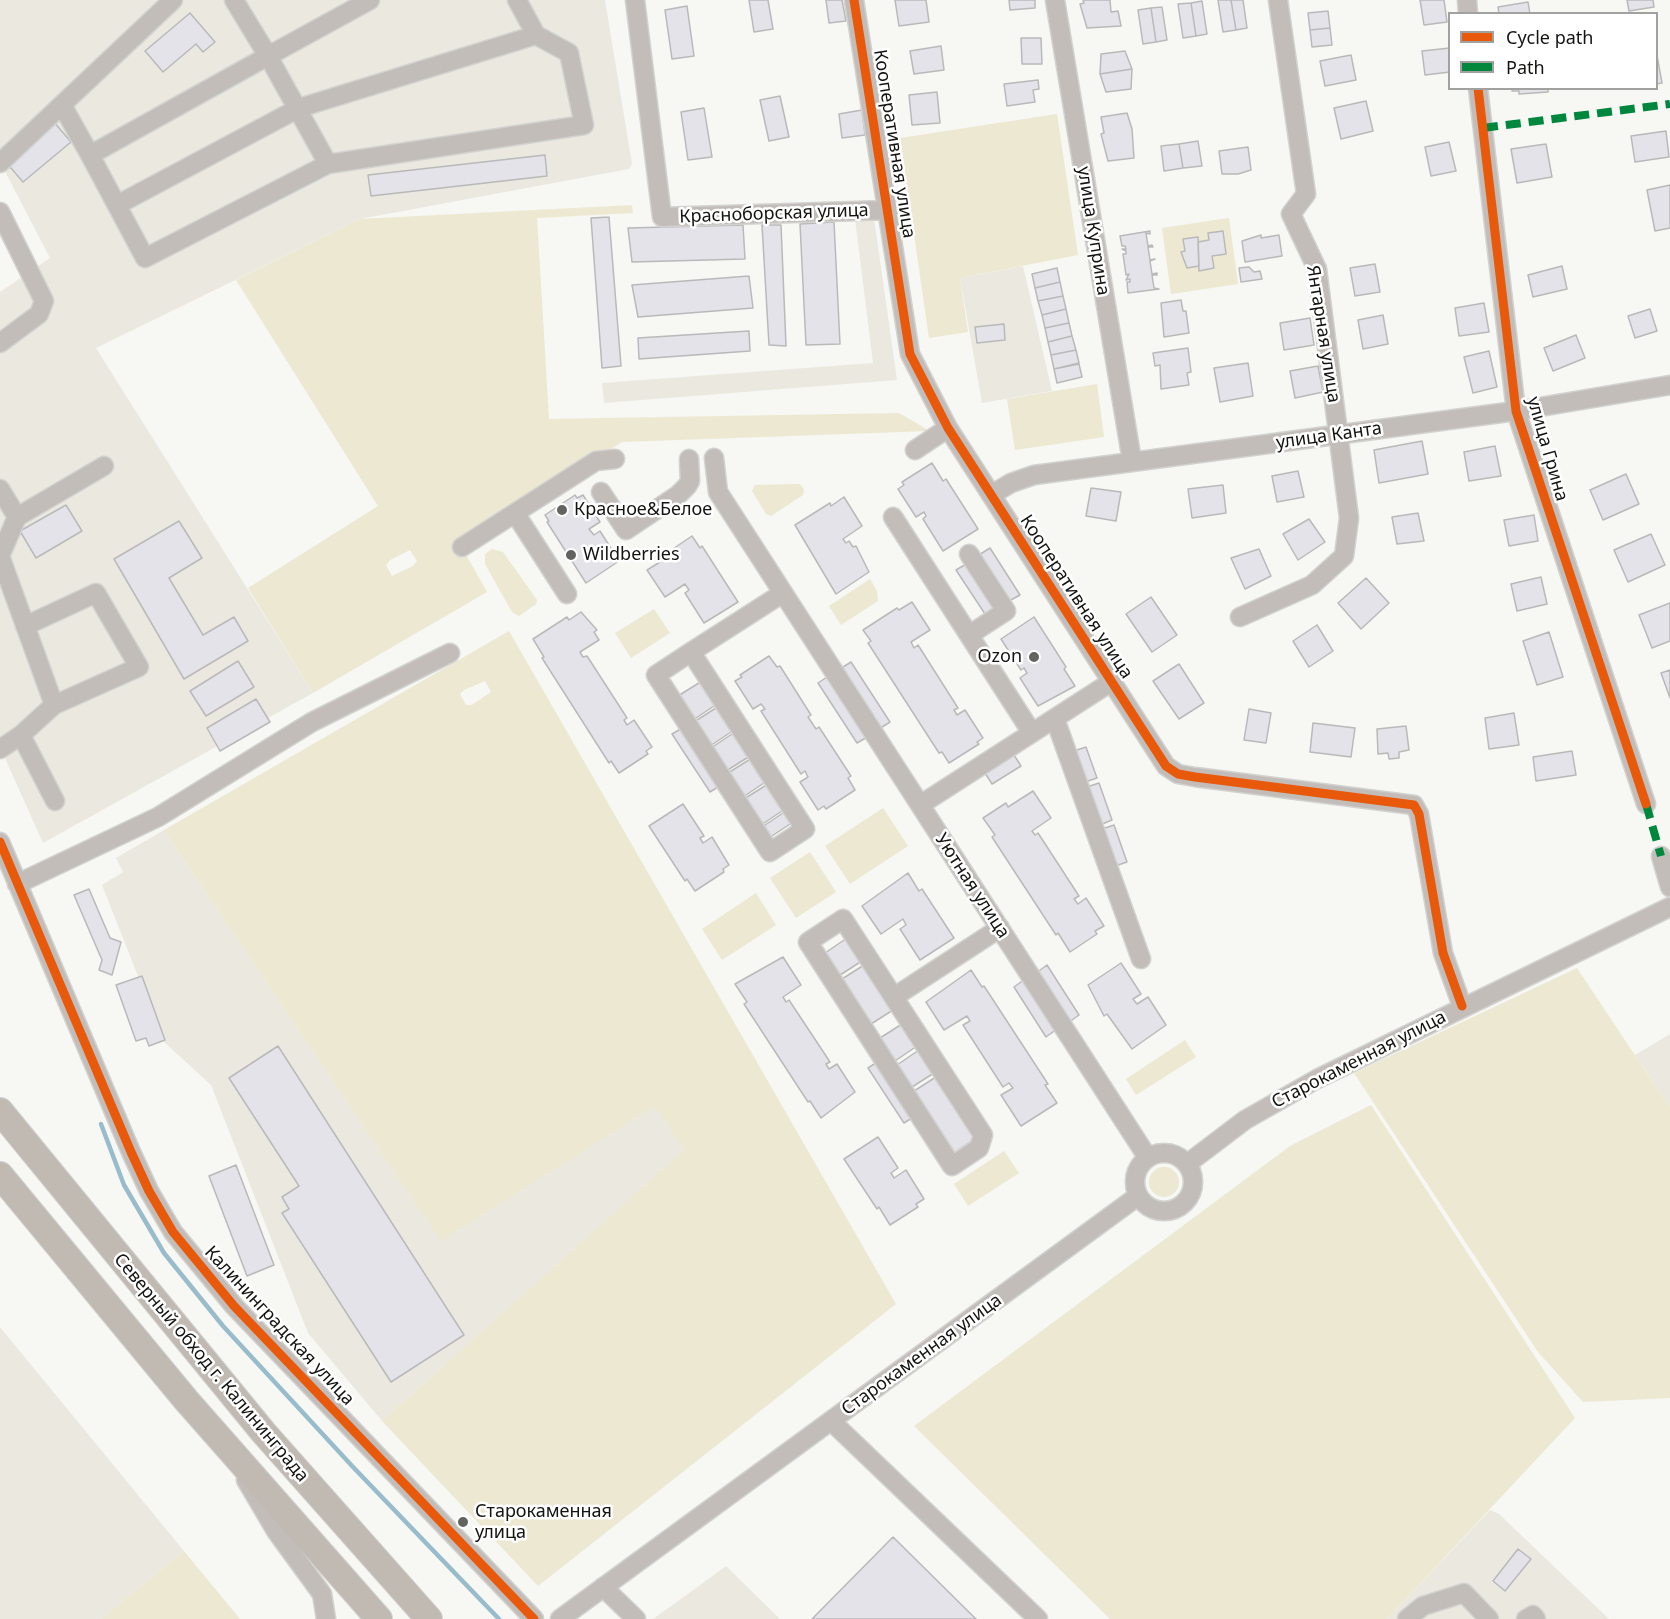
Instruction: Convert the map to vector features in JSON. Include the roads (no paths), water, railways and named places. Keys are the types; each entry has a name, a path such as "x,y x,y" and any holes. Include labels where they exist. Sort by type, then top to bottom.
{"highway":[{"name":"Северный обход г. Калининграда","path":"0,1111 264,1433 429,1619"},
{"name":"Северный обход г. Калининграда","path":"0,1175 235,1456 379,1619"}],"street":[{"path":"0,163 173,0"},
{"path":"234,0 299,108 328,164"},
{"path":"90,154 370,0"},
{"path":"62,105 145,258 328,164 585,125 569,53 536,35 517,0"},
{"name":"Красноборская улица","path":"635,0 662,217 889,210"},
{"name":"Кооперативная улица","path":"854,0 910,354 948,428 1166,766 1178,774 1414,805 1419,814 1443,953 1462,1006"},
{"name":"улица Куприна","path":"1055,0 1132,461"},
{"name":"Янтарная улица","path":"1240,617 1312,585 1344,556 1348,518 1317,269 1291,214 1306,194 1278,0"},
{"path":"117,205 299,108 536,35"},
{"name":"улица Грина","path":"1478,90 1516,411 1646,804"},
{"path":"0,212 44,301 39,314 0,343"},
{"name":"улица Канта","path":"991,495 1011,483 1035,475 1516,411 1670,386"},
{"path":"915,450 948,428"},
{"name":"Уютная улица","path":"714,458 718,492 1148,1158"},
{"path":"462,547 596,461 615,459"},
{"path":"601,492 626,530 678,495 687,486 690,481 689,459"},
{"path":"54,705 0,556 17,517 104,466"},
{"path":"0,489 17,517"},
{"path":"515,513 567,594"},
{"path":"893,517 1032,733"},
{"path":"969,554 1006,611 969,635"},
{"path":"0,749 21,735 54,705 140,667 96,593 25,626"},
{"path":"691,652 805,830 770,852 656,675 691,652 783,593"},
{"path":"17,884 158,817 312,722 450,653"},
{"path":"920,805 1112,682"},
{"path":"1055,719 1141,959"},
{"path":"21,735 54,801"},
{"name":"Калининградская улица","path":"0,842 4,863 17,884 131,1152 149,1191 173,1232 234,1306 534,1619"},
{"path":"1661,856 1670,887"},
{"name":"Старокаменная улица","path":"1187,1164 1255,1114 1317,1079 1462,1006 1670,907"},
{"path":"843,919 894,997 983,1135 979,1148 952,1166 808,942 843,919"},
{"path":"894,997 1000,928"},
{"path":"1168,1154 1179,1157 1187,1164 1192,1175 1193,1186 1182,1206 1172,1211 1160,1211 1149,1208 1138,1197 1135,1185 1136,1173 1148,1158 1168,1154"},
{"name":"Старокаменная улица","path":"560,1619 1138,1197"},
{"path":"831,1421 1038,1619"},
{"path":"235,1456 251,1490 321,1594 326,1619"},
{"path":"603,1587 636,1619"},
{"path":"1407,1619 1423,1606 1464,1593 1489,1619"},
{"path":"1526,1619 1533,1615 1536,1619"}],"waterway":[{"path":"101,1124 124,1185 164,1253 223,1326 353,1467 499,1619"}],"place":[{"name":"Красное&Белое","path":"562,510"},
{"name":"Wildberries","path":"571,555"},
{"name":"Ozon","path":"1034,657"},
{"name":"Старокаменная улица","path":"463,1522"}]}
